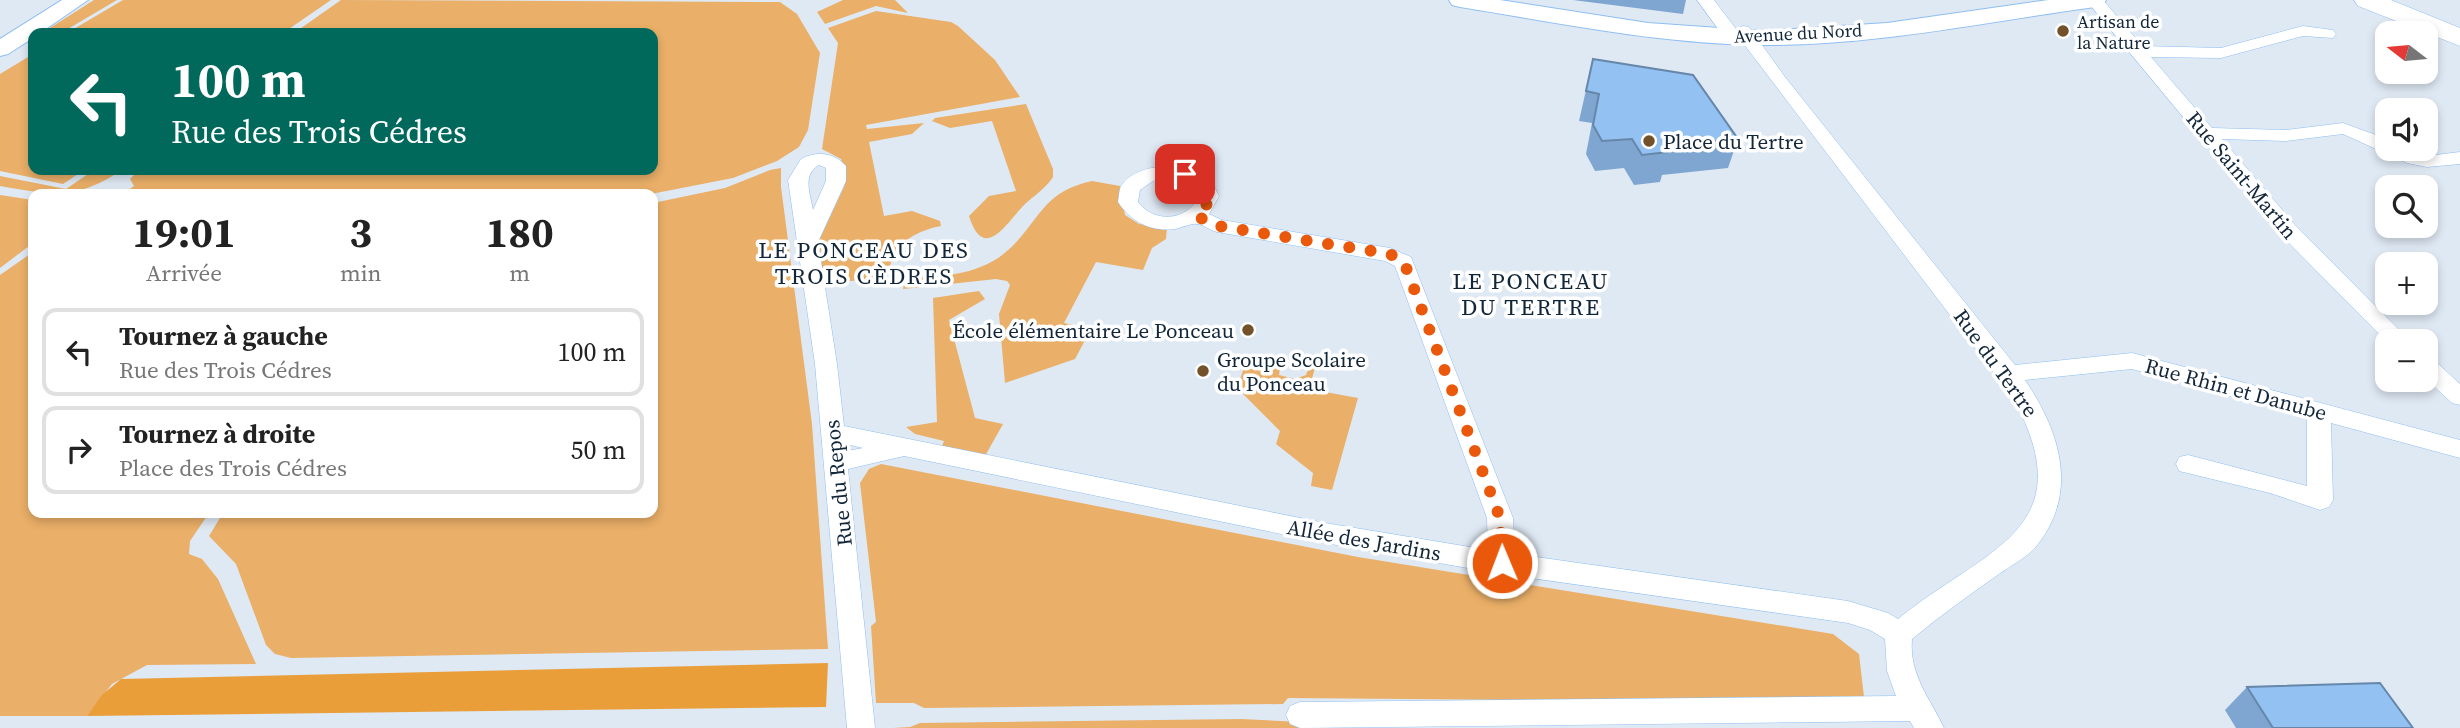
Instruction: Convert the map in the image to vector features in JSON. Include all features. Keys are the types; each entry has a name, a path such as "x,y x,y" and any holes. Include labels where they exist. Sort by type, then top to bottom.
{"main road":[{"path":"2367,0 2460,38"},
{"path":"2408,0 2460,21"}],"street":[{"path":"33,28 77,0"},
{"name":"Avenue du Nord","path":"1460,0 1639,28 1738,34 1866,31 2095,0"},
{"name":"Avenue du Nord","path":"1496,0 1630,21 1738,34 1847,27 2051,0"},
{"name":"Rue du Tertre","path":"1705,0 1738,34 2009,374 2037,418 2050,459 2050,493 2039,520 2025,541 1919,616 1899,634"},
{"name":"Rue Saint-Martin","path":"2095,0 2288,230 2387,329"},
{"path":"2137,51 2231,52 2303,30 2327,34"},
{"path":"0,49 28,31"},
{"path":"2206,133 2300,135 2338,128 2354,131 2403,157 2420,162 2436,163 2460,158"},
{"path":"1196,215 1217,226 1390,254 1404,262 1500,518 1502,563"},
{"name":"Rue du Repos","path":"809,239 834,450 861,728"},
{"name":"Rue Rhin et Danube","path":"2009,374 2132,361 2460,449"},
{"path":"2438,377 2460,397"},
{"path":"2188,464 2271,484 2320,500 2319,411"},
{"name":"Allée des Jardins","path":"834,450 912,450 1325,533 1502,563 1840,610 1878,621 1899,634"},
{"path":"1300,715 1923,718 1905,684 1898,660 1899,634"}],"shaded area":[{"path":"94,0 117,0 69,28 50,28"},
{"path":"123,0 331,0 290,28 75,28"},
{"path":"341,0 780,2 797,14 820,53 808,130 799,147 777,161 733,178 658,193 658,189 130,189 134,186 130,179 134,175 658,175 658,28 301,28"},
{"path":"843,0 895,0 908,13 876,6 825,24 817,12"},
{"path":"876,11 951,22 958,26 995,60 1020,97 866,125 867,129 924,123 912,134 869,142 884,216 912,211 940,221 941,226 919,233 900,246 886,276 824,285 819,240 844,187 846,174 841,159 822,149 838,43 828,28"},
{"path":"28,57 28,175 76,175 63,184 0,171 0,74"},
{"path":"1026,104 1053,169 1053,177 996,235 982,237 975,230 969,216 989,196 1016,191 992,121 950,128 932,121 935,118"},
{"path":"781,168 781,187 812,424 828,649 291,658 275,654 266,645 236,564 209,536 220,518 658,518 658,202 725,188"},
{"path":"87,175 114,175 90,187 66,189"},
{"path":"0,176 66,189 28,191 0,186"},
{"path":"1092,181 1120,186 1125,215 1139,224 1167,227 1166,239 1152,248 1143,270 1096,262 1064,323 1091,329 1075,359 1005,383 999,314 1010,285 1007,281 996,279 903,289 905,280 945,276 984,266 1007,251 1051,200 1062,192"},
{"path":"0,195 28,199 28,247 0,268"},
{"path":"28,255 28,518 206,518 190,541 189,554 202,559 218,579 256,664 147,665 112,684 87,716 0,716 0,275"},
{"path":"979,291 985,299 949,320 975,418 1003,424 985,456 942,446 944,441 915,434 906,427 937,422 933,298"},
{"path":"1312,360 1317,361 1309,389 1358,398 1332,490 1311,486 1313,473 1276,444 1280,431 1237,388 1246,362 1280,369 1279,375 1295,379 1306,375"},
{"path":"881,464 1358,557 1833,634 1859,654 1864,697 1522,700 1288,698 1283,704 924,708 914,703 876,703 871,626 876,622 860,483 869,469"},
{"path":"828,663 826,707 87,716 102,695 121,679"},
{"path":"1241,719 1301,722 1303,728 893,728 910,727 920,723"}],"building":[{"path":"1593,59 1693,75 1738,139 1664,146 1668,152 1642,155 1632,139 1602,141 1593,125 1599,94 1586,91"},
{"path":"2380,683 2413,728 2273,728 2247,687"}],"place":[{"name":"Artisan de la Nature","path":"2063,31"},
{"name":"Place du Tertre","path":"1649,141"},
{"name":"École élémentaire Le Ponceau","path":"1248,330"},
{"name":"Groupe Scolaire du Ponceau","path":"1203,371"}],"district":[{"name":"LE PONCEAU DES TROIS CÈDRES","path":"864,263"},
{"name":"LE PONCEAU DU TERTRE","path":"1531,294"}],"route":[{"path":"1185,174 1198,180 1207,189 1208,203 1196,215 1212,225 1390,254 1404,262 1500,518 1502,563"}]}
